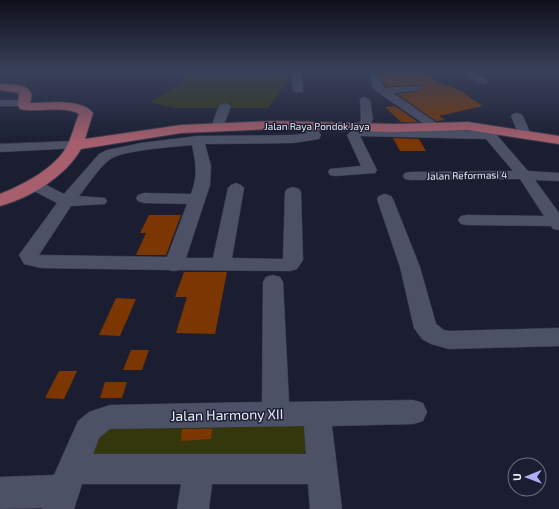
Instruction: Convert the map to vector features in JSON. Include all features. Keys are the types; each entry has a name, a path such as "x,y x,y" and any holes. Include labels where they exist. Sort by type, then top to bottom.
{"main road":[{"path":"0,200 38,188 63,161 74,145 86,113 85,111 72,107 28,107 23,103 24,95"},
{"name":"Jalan Raya Pondok Jaya","path":"74,145 190,136 217,127 308,125 360,128 457,126 559,140"}],"street":[{"path":"388,95 434,127"},
{"path":"335,172 370,170 353,135 367,119 366,100"},
{"path":"0,103 23,103"},
{"path":"217,127 225,106"},
{"path":"517,116 525,135"},
{"path":"293,192 293,260 290,265 174,265 41,262 31,260 29,255 66,201 104,157 112,153 190,136 293,139 315,136 308,125"},
{"path":"360,128 365,133 447,133 484,130 524,175 558,223"},
{"path":"174,265 202,185 204,166 190,136"},
{"path":"0,148 74,145"},
{"name":"Jalan Reformasi 4","path":"410,176 524,175 559,177"},
{"path":"38,188 66,201 98,201"},
{"path":"221,265 236,188"},
{"path":"144,198 196,199"},
{"path":"385,198 410,267 425,328 430,334 449,340 559,337"},
{"path":"467,220 558,223"},
{"path":"273,282 276,414"},
{"name":"Jalan Harmony XII","path":"65,490 88,430 100,421 110,417 413,412"},
{"path":"317,413 326,509"},
{"path":"0,493 65,490 198,468 322,469"},
{"path":"193,509 198,468"}],"green space":[{"path":"163,95 278,95 268,108 174,108 151,102"},
{"path":"307,422 308,450 299,456 90,455 99,426"}],"building":[{"path":"398,95 466,95 483,106 439,116 445,120 436,121"},
{"path":"395,106 418,122 401,122 385,107"},
{"path":"393,138 419,139 426,151 400,151"},
{"path":"149,215 181,215 166,255 136,255 146,233 140,233"},
{"path":"184,272 227,272 215,334 176,333 187,297 175,297"},
{"path":"116,298 136,299 120,336 99,335"},
{"path":"131,350 149,350 142,370 123,370"},
{"path":"59,371 77,371 64,399 45,398"},
{"path":"105,382 127,382 122,398 100,398"},
{"path":"182,429 212,429 211,439 181,441"}]}
